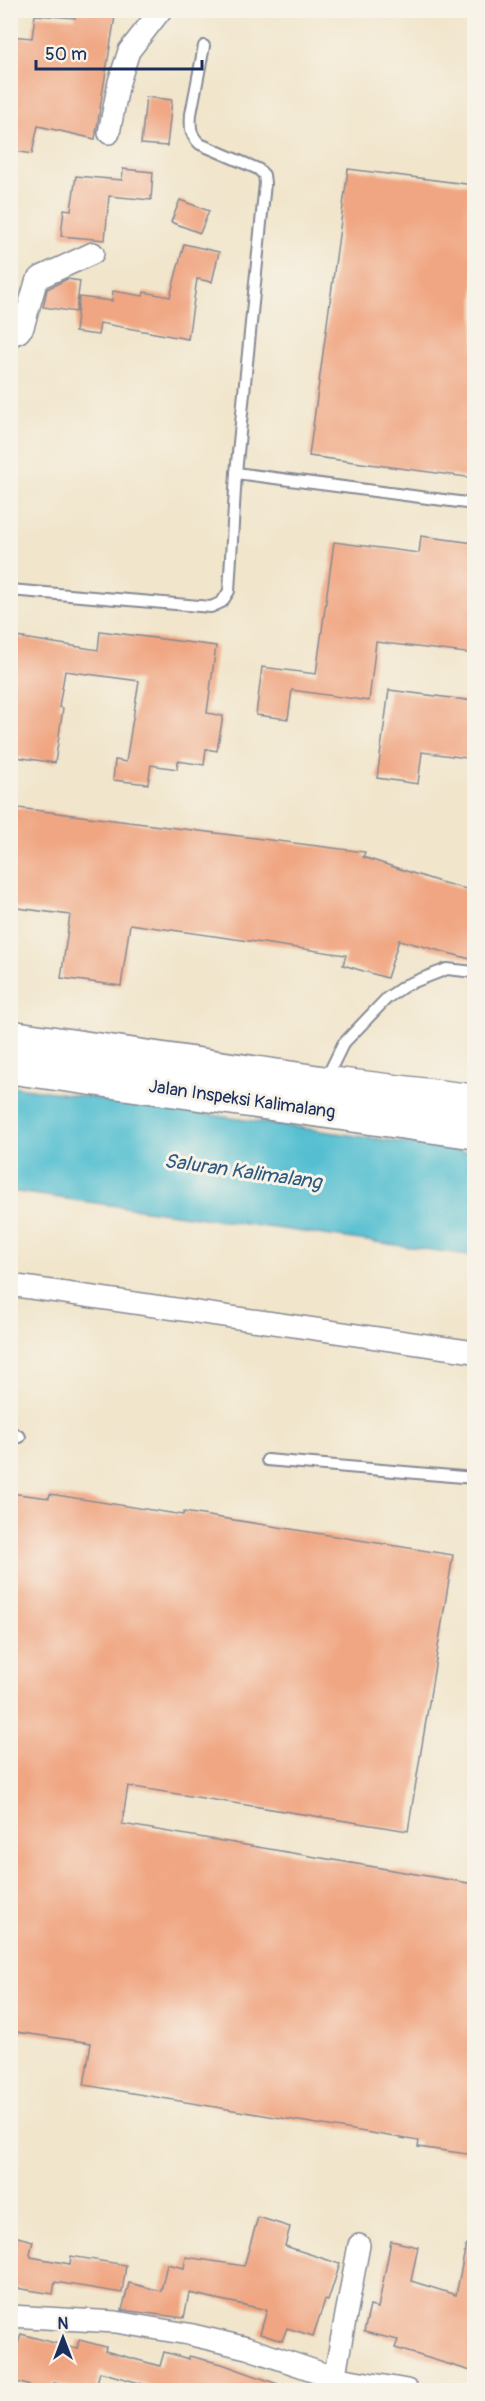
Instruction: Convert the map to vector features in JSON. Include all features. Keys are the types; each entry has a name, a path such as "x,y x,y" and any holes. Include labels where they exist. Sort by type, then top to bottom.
{"main road":[{"name":"Jalan Inspeksi Kalimalang","path":"10,1037 320,1097 474,1132"},
{"name":"Jalan Inspeksi Kalimalang","path":"10,1066 320,1097 474,1101"}],"street":[{"path":"109,134 119,82 129,51 160,10"},
{"path":"10,336 20,332 23,327 36,282 41,277 93,253"},
{"path":"10,1285 474,1352"},
{"path":"332,2384 359,2245"},
{"path":"10,2316 116,2322 188,2334 247,2348 332,2384 408,2391"}],"lane":[{"path":"10,590 211,607 222,602 230,591 236,473 266,183 264,175 258,169 200,144 192,137 191,114 204,46"},
{"path":"236,473 474,504"},
{"path":"320,1097 343,1044 387,998 406,985 447,969 474,972"},
{"path":"10,1431 20,1437"},
{"path":"267,1460 474,1478"}],"water":[{"name":"Saluran Kalimalang","path":"11,1086 474,1153 474,1256 11,1191"}],"building":[{"path":"76,10 116,10 95,139 38,126 32,154 10,150 10,36 32,38 35,15 75,18"},
{"path":"146,97 172,100 167,146 141,144"},
{"path":"123,169 153,172 151,200 109,196 105,240 61,236 64,209 71,210 76,176 122,180"},
{"path":"348,169 474,185 474,478 309,456"},
{"path":"180,200 209,211 200,233 171,222"},
{"path":"184,244 219,252 212,282 197,279 188,339 100,323 98,335 75,332 79,297 112,301 113,291 143,296 144,292 170,297"},
{"path":"67,279 80,281 76,312 43,307 47,289"},
{"path":"421,536 474,543 474,654 376,642 369,701 292,690 288,719 256,715 262,667 316,674 334,542 419,553"},
{"path":"100,631 216,646 207,713 223,716 217,751 206,749 204,765 178,761 177,769 151,765 148,784 113,780 115,760 126,762 139,681 65,671 59,707 63,708 55,763 10,756 10,636 98,650"},
{"path":"389,690 474,701 474,759 422,752 418,784 377,778"},
{"path":"10,807 365,852 363,857 474,891 474,960 399,940 387,978 343,965 346,955 130,924 121,986 61,978 70,915 10,907"},
{"path":"10,1493 49,1498 50,1494 183,1515 184,1512 453,1555 408,1831 128,1786 122,1824 474,1884 474,2155 418,2147 419,2141 84,2085 91,2043 10,2031"},
{"path":"258,2217 290,2227 285,2246 340,2264 313,2336 287,2328 282,2341 260,2334 267,2310 189,2293 184,2318 122,2310 129,2283 161,2291 167,2264 184,2268 186,2257 244,2266"},
{"path":"10,2235 33,2241 31,2257 70,2264 71,2256 126,2265 122,2293 55,2282 53,2294 10,2287"},
{"path":"391,2241 418,2247 411,2281 456,2295 466,2245 474,2246 474,2359 471,2371 395,2348 398,2340 364,2332 370,2306 378,2308"},
{"path":"21,2334 77,2349 79,2340 106,2347 105,2351 160,2366 164,2352 189,2359 189,2356 222,2364 286,2387 285,2391 153,2391 154,2387 100,2372 95,2391 84,2391 54,2383 51,2391 47,2391 10,2380 10,2371"}]}
